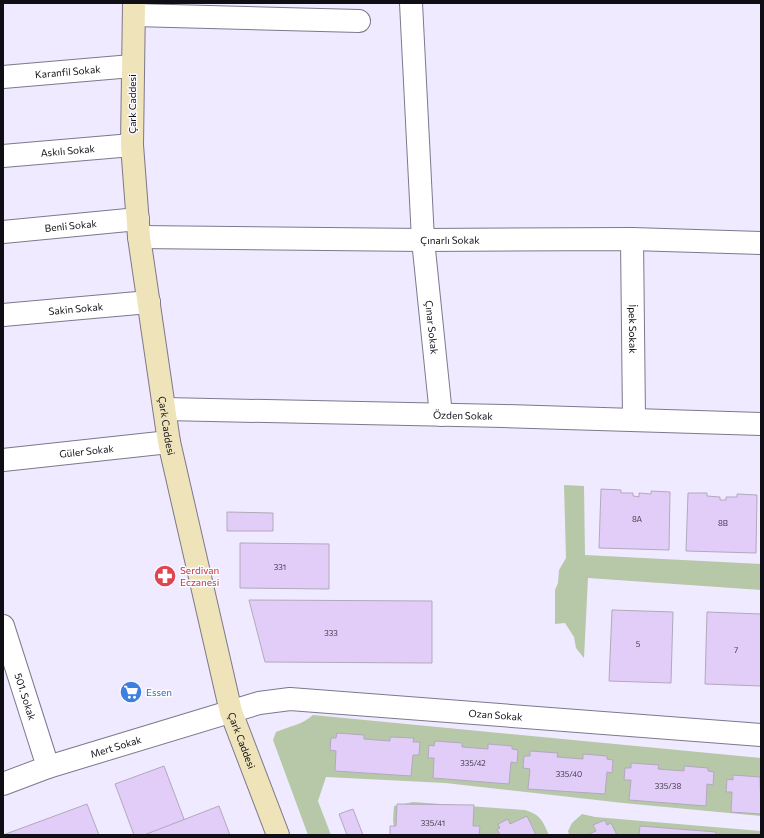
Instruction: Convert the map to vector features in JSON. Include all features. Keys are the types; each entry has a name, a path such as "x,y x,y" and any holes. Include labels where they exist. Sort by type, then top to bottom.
{"main road":[{"name":"Çark Caddesi","path":"134,9 132,145 138,228 169,442 231,712 278,835"}],"street":[{"name":"Çınar Sokak","path":"411,3 423,240 441,415"},
{"path":"134,9 359,21"},
{"name":"Karanfil Sokak","path":"3,77 132,66"},
{"name":"Askılı Sokak","path":"3,156 132,145"},
{"name":"Çınarlı Sokak","path":"138,228 423,240 632,239 761,243"},
{"name":"Benli Sokak","path":"3,232 138,228"},
{"name":"İpek Sokak","path":"632,239 634,420"},
{"name":"Sakin Sokak","path":"3,315 149,302"},
{"name":"Özden Sokak","path":"165,409 761,424"},
{"name":"Güler Sokak","path":"3,460 169,442"},
{"name":"501. Sokak","path":"3,626 48,767"},
{"name":"Ozan Sokak","path":"231,712 259,703 290,699 761,735"},
{"name":"Mert Sokak","path":"3,784 48,767 231,712"}],"green space":[{"path":"564,485 584,486 585,555 761,564 761,590 588,578 584,658 576,648 574,637 565,623 555,624 555,590 558,583 559,570 566,558"},
{"path":"313,715 761,758 761,816 623,803 445,783 326,777 318,801 331,835 308,835 273,740 276,732 300,723"},
{"path":"413,802 525,810 538,816 545,825 549,835 395,835 393,820 394,806"},
{"path":"582,814 595,817 761,831 761,835 569,835 568,831 572,823"}],"building":[{"path":"601,489 621,490 621,493 633,493 633,496 639,497 639,493 651,494 651,491 670,492 669,550 599,548"},
{"path":"688,493 707,493 707,496 720,497 720,500 726,500 726,497 737,497 737,494 757,495 756,553 686,551"},
{"path":"227,512 273,513 273,531 227,531"},
{"path":"240,543 329,544 329,589 240,588"},
{"path":"249,600 432,601 432,663 265,662"},
{"path":"612,610 673,612 671,683 609,681"},
{"path":"707,612 761,614 761,686 705,684"},
{"path":"337,733 364,735 364,739 390,741 390,737 414,738 413,742 420,742 419,755 413,755 411,776 335,771 336,751 330,750 331,738 336,738"},
{"path":"435,741 462,743 462,747 488,749 488,744 512,746 512,749 518,750 517,763 511,762 509,784 433,778 434,758 428,758 429,745 434,746"},
{"path":"530,751 558,753 557,757 583,759 583,754 607,756 607,759 613,760 612,773 607,772 605,794 528,789 530,769 523,768 524,756 530,756"},
{"path":"631,763 659,765 658,769 684,771 684,766 708,768 708,771 714,772 713,785 707,784 706,806 629,800 631,780 624,780 625,768 631,768"},
{"path":"164,766 190,835 134,835 115,784"},
{"path":"733,775 760,777 761,814 731,812 732,792 726,792 727,779 733,780"},
{"path":"87,804 99,835 3,835"},
{"path":"397,804 474,805 473,826 480,826 479,835 390,835 390,826 396,826"},
{"path":"219,806 230,835 144,835"},
{"path":"353,809 363,835 347,835 339,814"},
{"path":"527,816 536,835 500,835 497,829 500,828 498,824 508,819 510,824"},
{"path":"605,820 607,825 611,823 617,835 587,835 596,831 593,825"},
{"path":"640,826 716,832 716,835 639,835"}],"place":[{"name":"Serdivan Eczanesi","path":"165,576"},
{"name":"Essen","path":"131,692"}]}
